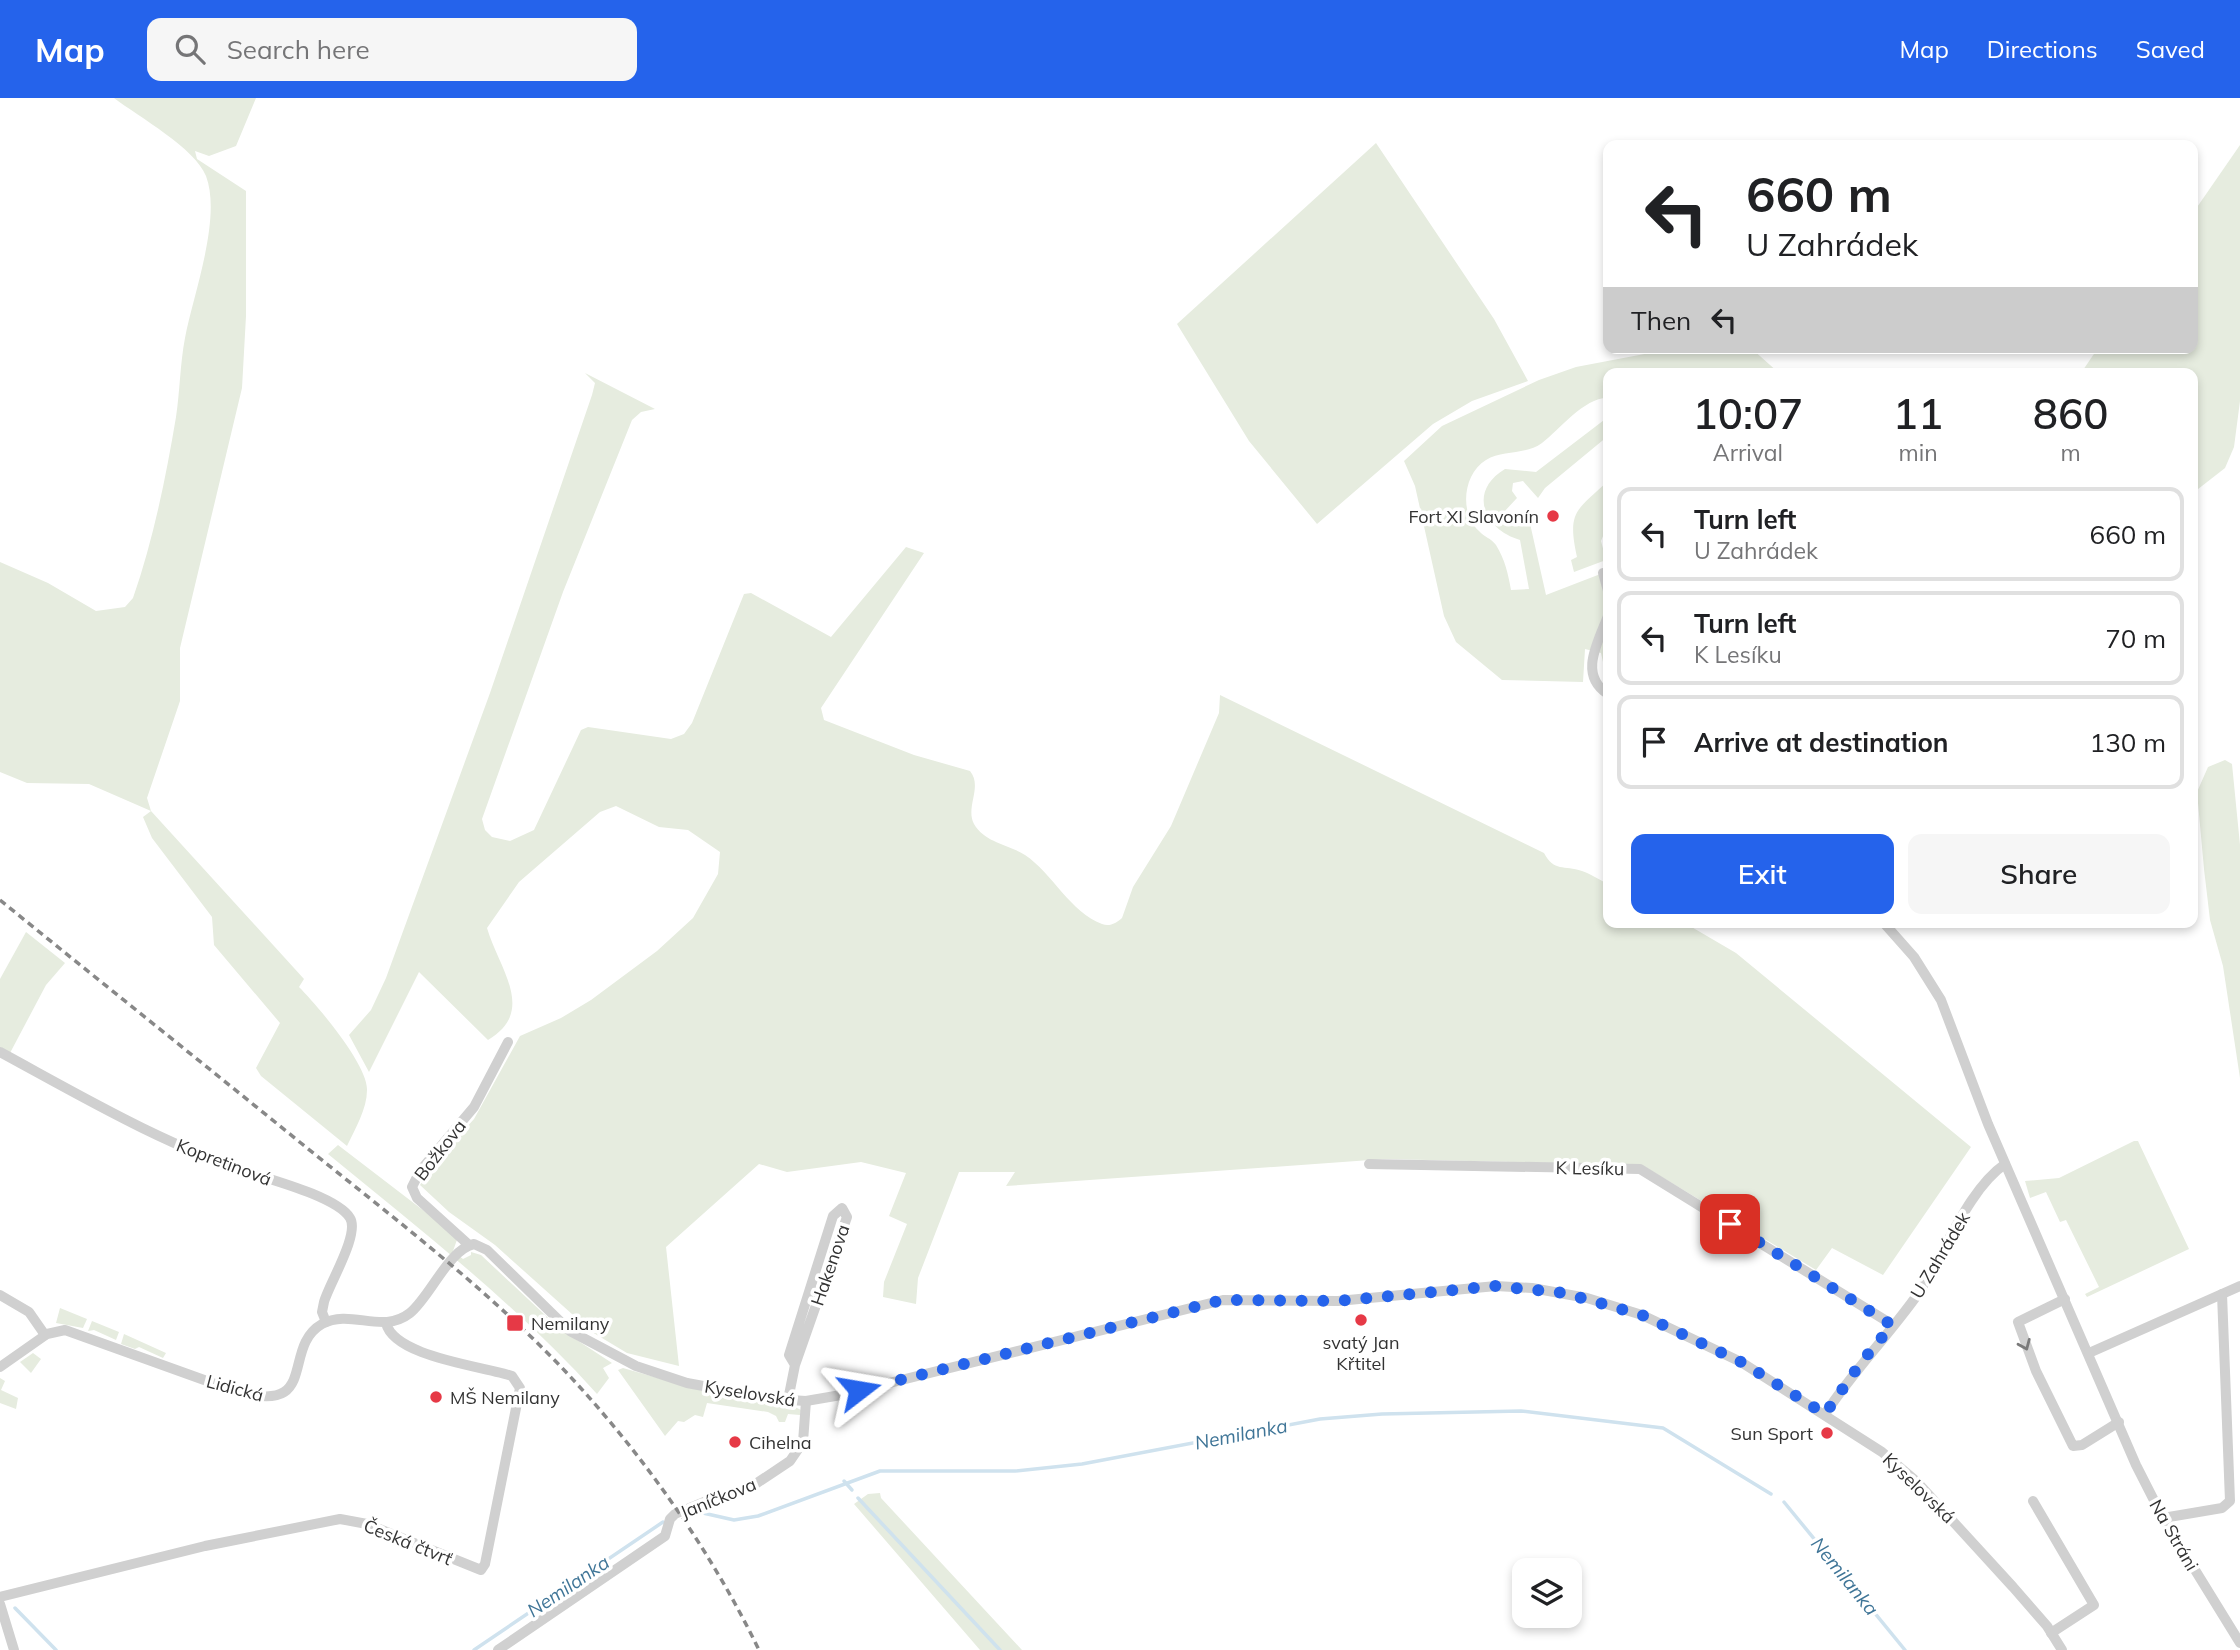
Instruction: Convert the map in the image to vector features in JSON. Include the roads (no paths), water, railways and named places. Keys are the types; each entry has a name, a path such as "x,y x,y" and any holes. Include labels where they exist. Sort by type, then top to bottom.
{"street":[{"path":"1603,632 1591,667 1593,678 1603,689"},
{"name":"Na Stráni","path":"1888,928 1914,957 1941,1000 2005,1164 2163,1518 2240,1643"},
{"name":"Božkova","path":"468,1245 417,1198 412,1187 420,1171 474,1107 509,1042"},
{"name":"Kopretinová","path":"0,1052 163,1138 319,1198 345,1212 351,1220 352,1233 324,1302 326,1322"},
{"name":"K Lesíku","path":"1369,1164 1640,1169 1892,1325"},
{"name":"U Zahrádek","path":"1825,1414 1860,1364 1921,1288 1966,1211 1993,1174 2005,1164"},
{"name":"Hakenova","path":"842,1208 847,1217 795,1365 789,1355 833,1216 842,1208"},
{"name":"Kyselovská","path":"468,1245 477,1244 487,1250 556,1320 601,1350 677,1380 788,1401 806,1401 1223,1300 1338,1301 1496,1286 1576,1295 1642,1315 1741,1362 1872,1445 1913,1479 2051,1633 2062,1650"},
{"path":"326,1322 346,1319 386,1323 400,1319 413,1310 457,1254 468,1245"},
{"path":"2089,1353 2240,1286"},
{"path":"2163,1518 2222,1508 2230,1501 2222,1294"},
{"path":"0,1296 29,1312 45,1335 0,1367"},
{"path":"2065,1299 2018,1322 2031,1360 2073,1446 2082,1446 2119,1422"},
{"name":"Lidická","path":"45,1335 58,1330 69,1330 232,1390 270,1398 287,1389 313,1333 326,1322"},
{"name":"Česká čtvrť","path":"0,1597 205,1546 340,1519 368,1524 481,1570 485,1564 520,1388 512,1376 418,1351 389,1332 386,1323"},
{"path":"788,1401 795,1365"},
{"name":"Janíčkova","path":"498,1650 665,1536 670,1519 675,1514 711,1499 748,1489 790,1461 803,1442 806,1401"},
{"path":"2033,1501 2094,1605 2051,1633"},
{"path":"0,1604 14,1650"}],"waterway":[{"name":"Nemilanka","path":"703,1513 734,1520 758,1516 880,1471 1015,1471 1082,1464 1320,1419 1382,1414 1521,1411 1663,1428 1771,1494"},
{"path":"844,1481 852,1490"},
{"path":"858,1498 1000,1650"},
{"name":"Nemilanka","path":"1784,1502 1905,1650"},
{"name":"Nemilanka","path":"474,1650 663,1522"},
{"name":"Nemilanka","path":"15,1608 56,1650"}],"railway":[{"path":"0,900 407,1228 535,1341 621,1435 672,1503 719,1575 759,1650"}],"place":[{"name":"Fort XI Slavonín","path":"1553,516"},
{"name":"svatý Jan Křtitel","path":"1361,1320"},
{"name":"Nemilany","path":"515,1323"},
{"name":"MŠ Nemilany","path":"436,1397"},
{"name":"Sun Sport","path":"1827,1433"},
{"name":"Cihelna","path":"735,1442"}]}
